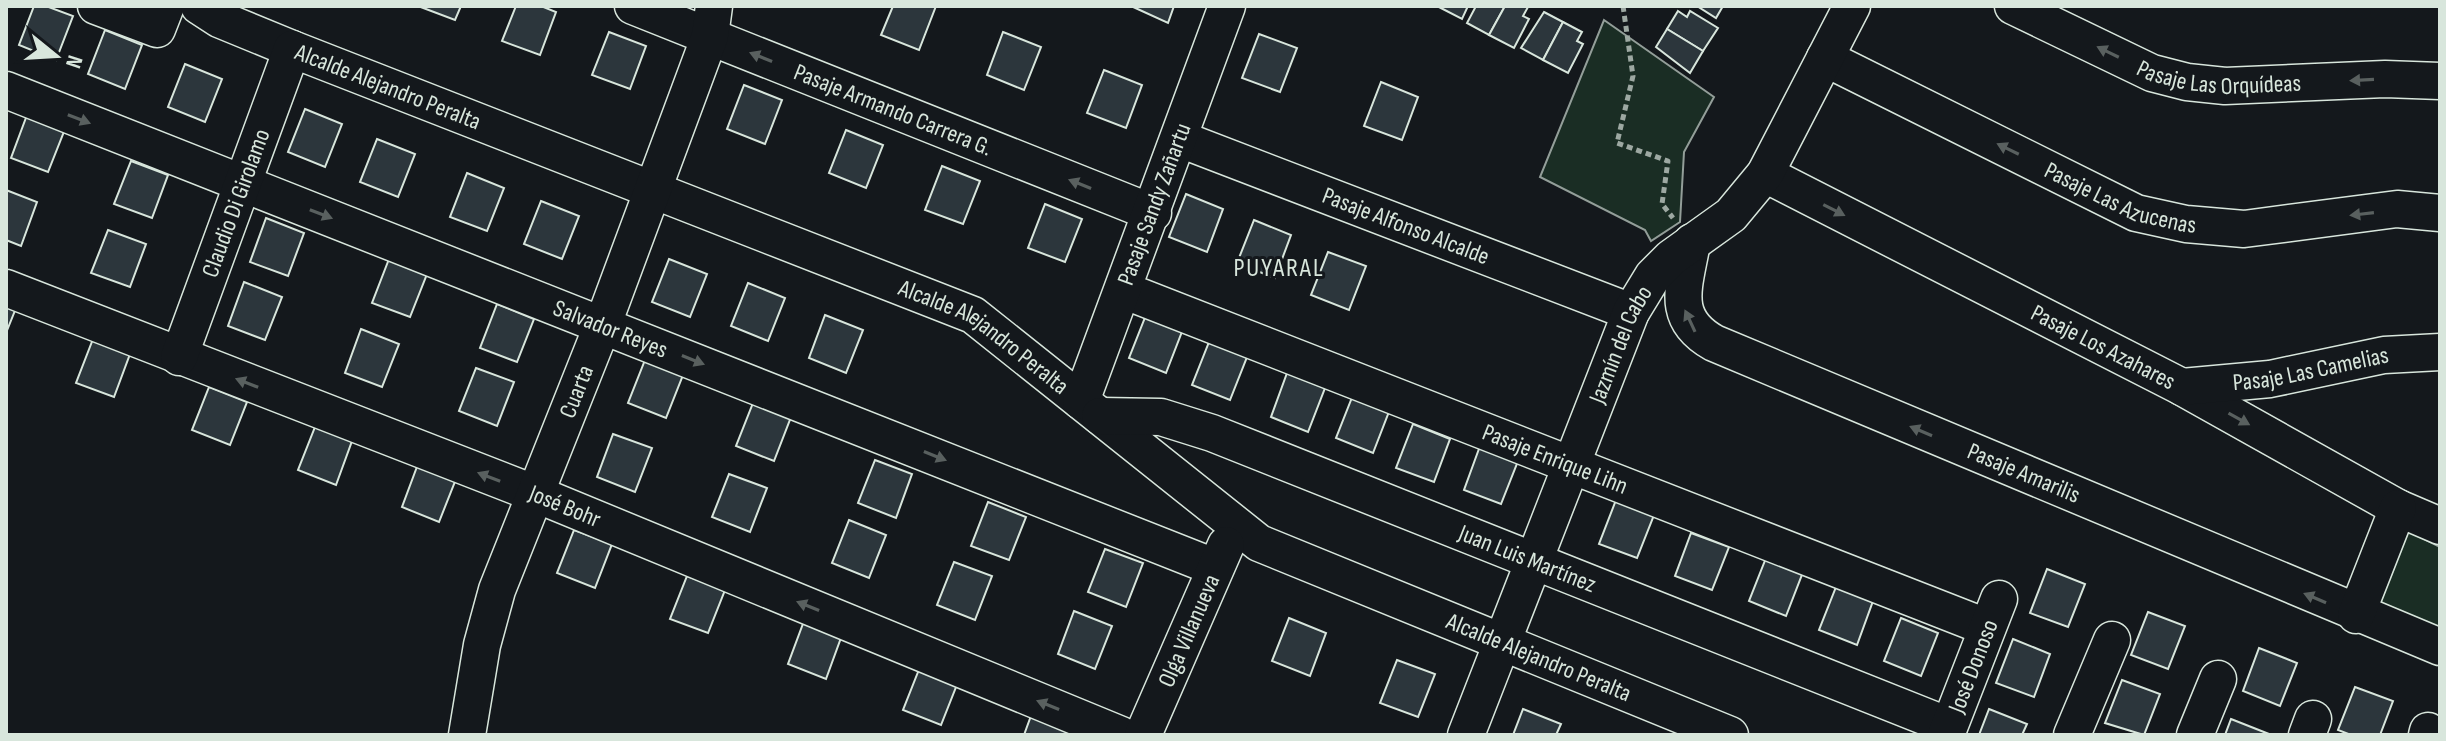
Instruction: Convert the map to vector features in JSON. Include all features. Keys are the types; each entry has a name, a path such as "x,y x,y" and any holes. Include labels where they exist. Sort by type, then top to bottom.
{"street":[{"path":"96,6 157,29 166,6"},
{"name":"Alcalde Alejandro Peralta","path":"199,6 219,19 292,49 973,315 1259,543 1730,735"},
{"name":"Pasaje Armando Carrera G.","path":"633,6 712,21 1153,213"},
{"name":"Pasaje Sandy Zañartu","path":"1091,409 1123,290 1227,6"},
{"name":"Jazmín del Cabo","path":"1466,735 1631,312 1653,276 1692,242 1731,215 1765,174 1852,6"},
{"name":"Pasaje Las Orquídeas","path":"2013,6 2152,73 2187,82 2225,86 2385,79 2440,81"},
{"name":"Cuarta","path":"467,735 482,645 497,590 603,324 712,21"},
{"name":"Claudio Di Girolamo","path":"179,357 292,49"},
{"name":"Pasaje Las Azucenas","path":"1825,58 2136,213 2186,224 2244,229 2397,209 2440,213"},
{"name":"Salvador Reyes","path":"6,90 1214,567"},
{"name":"Pasaje Alfonso Alcalde","path":"1180,139 1631,312"},
{"name":"Pasaje Los Azahares","path":"1765,174 2182,387 2398,508 2440,526"},
{"name":"Pasaje Amarilis","path":"1692,242 1683,293 1685,317 1695,332 1714,343 2356,615 2440,647"},
{"name":"José Bohr","path":"6,288 536,494 1121,735"},
{"name":"Pasaje Enrique Lihn","path":"1123,290 1571,463 1993,613"},
{"name":"Pasaje Las Camelias","path":"2182,387 2270,379 2384,355 2440,352"},
{"name":"Juan Luis Martínez","path":"1091,409 1161,417 1212,433 1534,559 1947,730"},
{"path":"2356,615 2398,508"},
{"name":"Olga Villanueva","path":"1143,735 1214,567 1237,526"},
{"name":"José Donoso","path":"1947,730 1993,613"},
{"path":"2072,735 2112,640"},
{"path":"2195,735 2218,679"}],"path":[{"path":"1623,6 1633,76 1617,143 1668,161 1662,204 1692,242"}],"green space":[{"path":"1604,20 1714,97 1684,152 1680,222 1651,241 1645,230 1540,177"},
{"path":"2403,528 2440,547 2440,633 2374,609"}],"building":[{"path":"34,6 46,6 73,16 56,60 19,45"},
{"path":"418,6 461,6 455,20"},
{"path":"516,6 541,6 556,12 540,55 502,41"},
{"path":"893,6 936,6 919,50 881,35"},
{"path":"1131,6 1174,6 1168,23"},
{"path":"1437,6 1468,6 1462,19"},
{"path":"1476,6 1505,6 1489,35 1467,23"},
{"path":"1505,6 1528,7 1523,16 1529,19 1514,48 1489,35"},
{"path":"1697,6 1723,6 1716,18"},
{"path":"1678,11 1687,17 1690,11 1718,28 1703,51 1667,29"},
{"path":"1544,12 1563,22 1543,60 1521,48"},
{"path":"1563,22 1582,32 1577,41 1583,44 1568,73 1543,60"},
{"path":"1667,29 1703,51 1690,73 1656,47"},
{"path":"105,30 142,45 125,89 88,74"},
{"path":"609,32 646,46 630,89 592,75"},
{"path":"1003,32 1041,47 1024,90 987,75"},
{"path":"1259,34 1297,48 1280,92 1242,78"},
{"path":"185,64 222,79 205,122 168,107"},
{"path":"1104,70 1142,85 1126,128 1087,113"},
{"path":"1381,82 1418,97 1402,140 1364,126"},
{"path":"744,85 782,100 765,144 727,129"},
{"path":"305,109 342,124 325,167 288,152"},
{"path":"27,115 65,129 48,172 11,158"},
{"path":"846,130 883,145 866,188 829,173"},
{"path":"377,139 415,154 398,197 360,182"},
{"path":"131,161 168,175 152,218 114,204"},
{"path":"942,166 980,181 963,224 925,210"},
{"path":"467,173 504,188 487,231 450,217"},
{"path":"6,190 37,202 21,246 6,240"},
{"path":"1186,194 1223,209 1207,252 1169,237"},
{"path":"541,201 579,216 562,259 524,244"},
{"path":"1045,204 1082,219 1065,262 1028,248"},
{"path":"266,218 304,233 288,276 250,262"},
{"path":"1254,220 1291,235 1275,278 1237,263"},
{"path":"108,230 146,244 130,287 91,273"},
{"path":"1328,252 1366,266 1349,310 1311,295"},
{"path":"389,259 427,274 410,317 372,303"},
{"path":"669,259 707,274 690,317 652,302"},
{"path":"244,282 282,297 265,340 228,326"},
{"path":"748,283 785,298 768,341 731,326"},
{"path":"6,304 16,308 6,333"},
{"path":"497,304 534,319 517,362 480,348"},
{"path":"825,315 863,330 846,373 809,358"},
{"path":"1146,315 1183,329 1166,373 1129,358"},
{"path":"361,329 399,344 382,387 345,373"},
{"path":"93,339 130,354 114,397 76,383"},
{"path":"1209,342 1247,357 1230,400 1192,385"},
{"path":"645,360 683,375 666,418 628,403"},
{"path":"476,368 514,382 497,426 459,411"},
{"path":"1287,373 1325,388 1308,432 1271,417"},
{"path":"209,387 247,402 230,445 192,430"},
{"path":"1353,395 1390,409 1373,453 1336,438"},
{"path":"753,403 791,417 774,461 736,446"},
{"path":"1413,424 1450,439 1434,482 1396,468"},
{"path":"315,427 352,441 336,485 298,470"},
{"path":"613,434 652,448 635,492 597,477"},
{"path":"1480,446 1518,461 1501,504 1464,490"},
{"path":"875,460 912,474 896,518 858,503"},
{"path":"418,464 456,479 439,522 402,507"},
{"path":"729,474 767,488 750,532 712,517"},
{"path":"1616,500 1654,515 1637,558 1599,544"},
{"path":"988,502 1026,517 1009,560 971,546"},
{"path":"849,520 886,535 869,578 832,563"},
{"path":"574,530 612,544 595,588 557,573"},
{"path":"1691,533 1729,547 1712,590 1675,576"},
{"path":"1105,549 1143,563 1126,607 1088,592"},
{"path":"1766,558 1803,572 1786,616 1749,601"},
{"path":"954,562 992,576 975,620 937,605"},
{"path":"2047,569 2085,584 2068,627 2030,613"},
{"path":"687,576 725,590 708,633 670,619"},
{"path":"1836,587 1873,601 1857,645 1819,630"},
{"path":"1074,611 1112,626 1095,669 1058,654"},
{"path":"2148,612 2185,626 2168,669 2131,655"},
{"path":"1289,618 1326,633 1310,676 1272,661"},
{"path":"1901,618 1938,633 1921,676 1884,661"},
{"path":"804,621 842,635 826,679 788,664"},
{"path":"2013,639 2050,654 2034,697 1996,683"},
{"path":"2259,648 2297,663 2280,706 2243,691"},
{"path":"1397,660 1435,674 1418,717 1380,703"},
{"path":"920,667 958,682 941,725 903,710"},
{"path":"2122,680 2160,694 2144,735 2105,723"},
{"path":"2355,687 2393,701 2380,735 2351,735 2338,730"},
{"path":"1523,709 1561,724 1556,735 1513,735"},
{"path":"1989,709 2027,724 2022,735 1979,735"},
{"path":"1032,713 1070,728 1067,735 1024,735"},
{"path":"2231,719 2269,734 2269,735 2225,735"}],"district":[{"name":"PUYARAL","path":"1279,267"}]}
